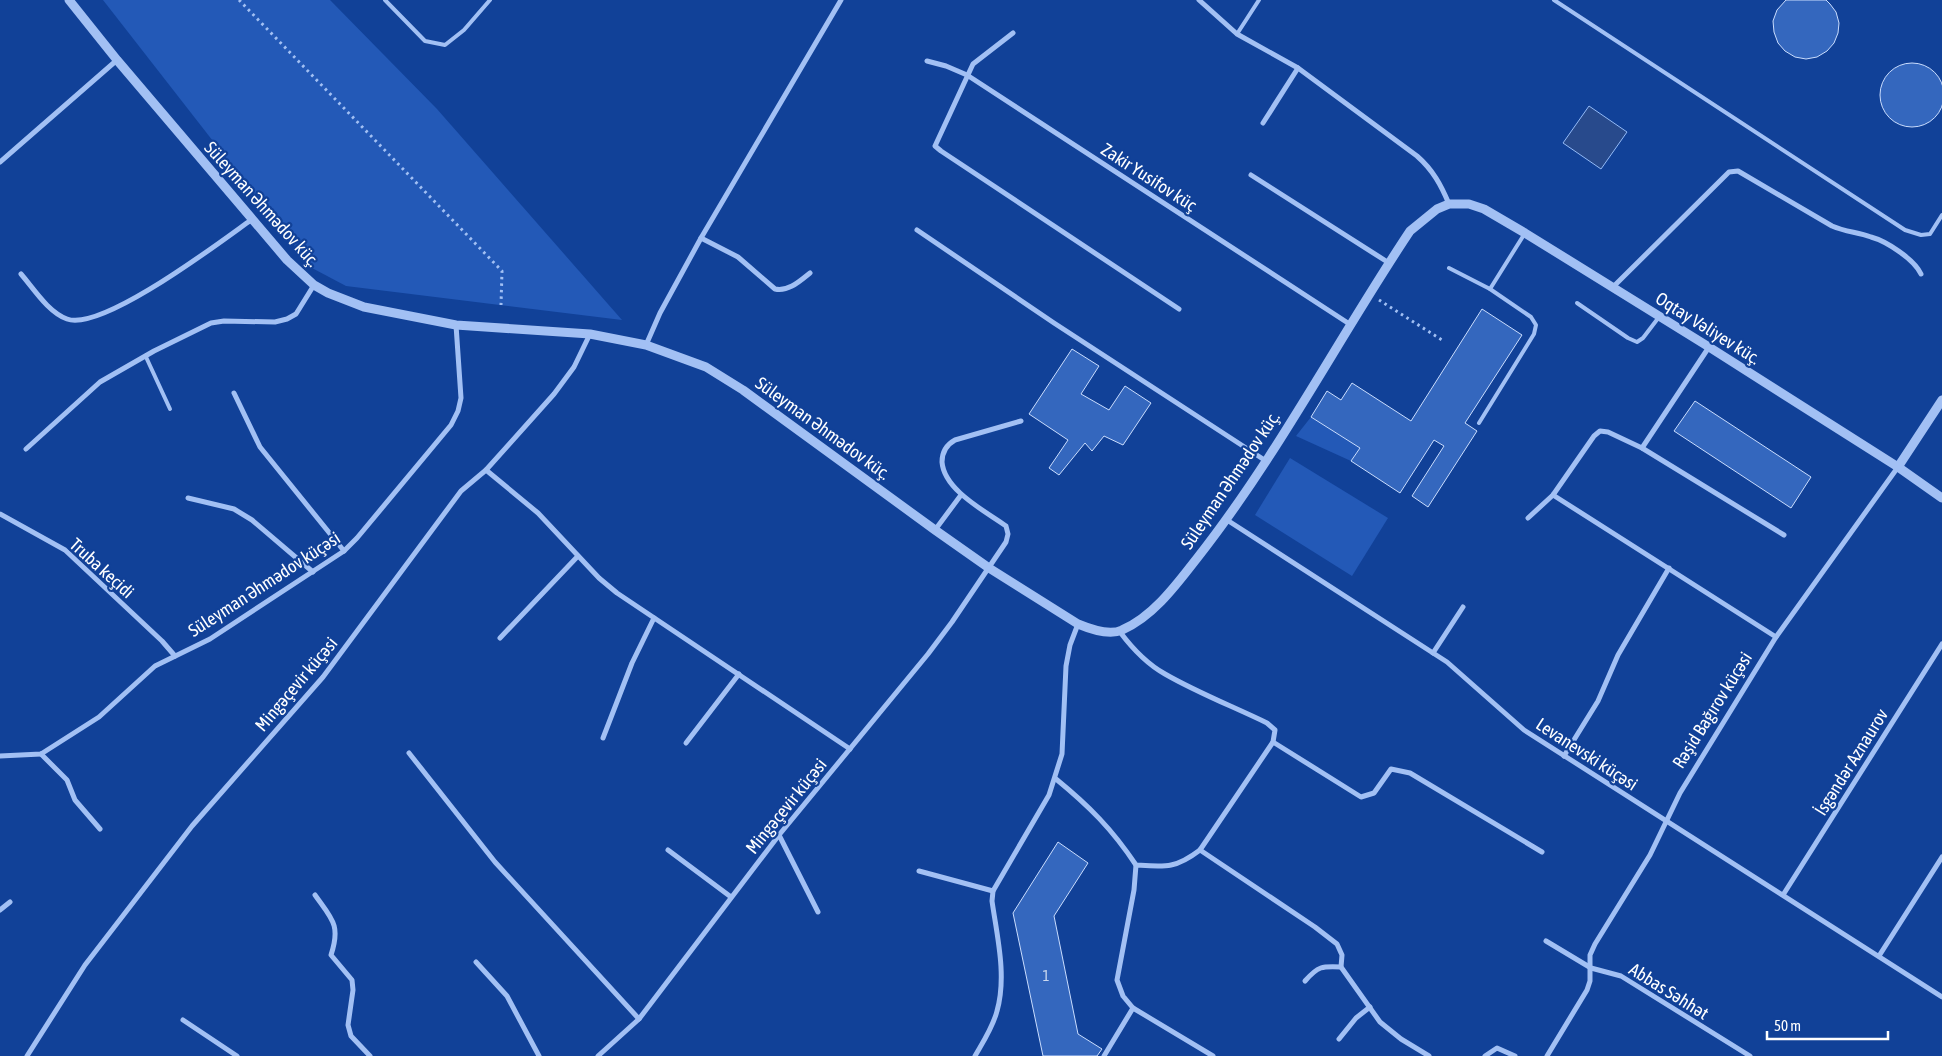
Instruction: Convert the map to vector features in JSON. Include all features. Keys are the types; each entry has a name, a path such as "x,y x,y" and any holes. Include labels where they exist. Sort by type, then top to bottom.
{"street":[{"name":"Süleyman Əhmədov küç.","path":"69,0 251,220 286,260 314,285 343,301 364,307 456,325 590,334 646,345 706,367 743,390 989,568 1078,624 1105,632 1120,632 1145,616 1185,574 1227,520 1266,461 1410,231 1436,209 1449,204"},
{"path":"646,345 660,313 702,238 841,0"},
{"path":"1198,0 1237,34 1298,68 1428,166 1440,182 1449,204"},
{"path":"1013,32 974,64 967,75 935,146 1179,309"},
{"path":"0,162 117,60"},
{"name":"Zakir Yusifov küç","path":"927,62 946,66 967,75 1351,325"},
{"path":"1263,123 1298,68"},
{"path":"1612,288 1729,172 1738,171 1832,226 1847,232 1871,237 1886,244 1917,265 1921,274"},
{"path":"1251,175 1389,263"},
{"name":"Oqtay Vəliyev küç.","path":"1449,204 1469,204 1484,209 1525,233 1898,467 1942,498"},
{"path":"21,274 50,308 65,319 75,321 88,319 140,296 175,274 251,220"},
{"path":"917,230 1054,323 1266,461"},
{"path":"702,238 738,257 776,289 781,290 790,287 810,273"},
{"path":"26,449 100,382 211,323 224,321 275,322 287,319 296,314 314,285"},
{"name":"Süleyman Əhmədov küçəsi","path":"0,756 40,754 99,717 155,666 210,639 344,552 451,425 458,411 461,398 456,325"},
{"name":"Mingəçevir küçəsi","path":"26,1056 85,965 192,826 324,676 462,491 486,470 554,394 574,367 590,334"},
{"path":"1642,448 1709,347"},
{"path":"234,393 260,447 344,552"},
{"name":"Rəşid Bağırov küçəsi","path":"1547,1056 1587,990 1590,982 1590,955 1595,944 1650,855 1680,793 1776,637 1898,467 1942,400"},
{"path":"935,530 961,495 943,470 942,456 947,444 1021,421"},
{"path":"1528,518 1553,495 1594,436 1600,431 1608,432 1642,448 1784,535"},
{"path":"486,470 538,513 599,578 654,618 850,749"},
{"name":"Mingəçevir küçəsi","path":"598,1056 639,1019 779,835 928,654 1006,542 1008,534 1006,526 961,495"},
{"path":"1553,495 1776,637"},
{"path":"188,498 234,509 252,520 313,572"},
{"name":"Truba keçidi","path":"0,514 65,550 162,641 174,656"},
{"name":"Levanevski küçəsi","path":"1227,520 1433,652 1447,662 1524,730 1942,997"},
{"path":"500,638 578,556"},
{"path":"1564,756 1598,701 1618,655 1669,568"},
{"path":"1433,652 1463,607"},
{"path":"603,738 632,663 654,618"},
{"path":"975,1056 998,1010 1001,988 1000,956 992,901 993,892 1049,795 1056,778 1062,754 1066,666 1070,645 1078,624"},
{"path":"1120,632 1131,646 1164,674 1267,723 1275,730 1273,742 1200,850 1186,861 1172,866 1136,865"},
{"name":"İsgəndər Aznaurov","path":"1783,895 1942,644"},
{"path":"686,743 739,674"},
{"path":"1273,742 1362,797 1374,793 1391,769 1410,773 1542,852"},
{"path":"409,753 495,862 639,1019"},
{"path":"40,754 67,780 75,800 100,829"},
{"path":"1056,778 1081,799 1117,837 1136,865 1134,890 1117,980 1123,996 1133,1008 1213,1056"},
{"path":"779,835 818,912"},
{"path":"668,850 731,897"},
{"path":"1200,850 1308,922 1337,944 1342,955 1341,967 1380,1022 1401,1039 1429,1056"},
{"path":"1879,956 1942,857"},
{"path":"919,871 993,892"},
{"path":"315,895 331,917 336,929 335,943 331,955 352,980 353,990 348,1025 352,1036 370,1056"},
{"path":"0,910 10,902"},
{"name":"Abbas Səhhət","path":"1546,941 1591,968 1620,976 1750,1056"},
{"path":"476,962 507,996 540,1056"},
{"path":"1305,981 1314,971 1322,966 1341,967"},
{"path":"1340,1039 1356,1018 1370,1007"},
{"path":"1104,1056 1133,1008"},
{"path":"182,1020 237,1056"},
{"path":"1485,1056 1496,1048 1515,1056"}],"lane":[{"path":"385,0 425,41 445,45 464,30 490,0"},
{"path":"1237,34 1259,0"},
{"path":"1554,0 1905,230 1921,235 1930,234 1942,215"},
{"path":"1490,289 1525,233"},
{"path":"1449,268 1490,289 1532,317 1536,325 1534,334 1478,423"},
{"path":"1577,303 1628,338 1637,342 1643,338 1659,317"},
{"path":"146,357 170,409"}],"path":[{"path":"239,0 502,271 501,305"},
{"path":"1370,294 1442,340"}],"shaded area":[{"path":"103,0 330,0 437,109 622,320 346,286 312,268"},
{"path":"1589,106 1627,132 1601,169 1563,143"},
{"path":"1311,417 1360,448 1351,461 1296,436"},
{"path":"1290,458 1388,518 1352,576 1255,515"}],"building":[{"path":"1786,0 1826,0 1830,4 1836,12 1839,23 1834,43 1827,51 1817,57 1806,59 1795,57 1785,51 1778,43 1773,21 1777,10"},
{"path":"1906,63 1918,63 1935,72 1942,83 1944,95 1942,107 1935,118 1918,127 1906,127 1894,122 1885,113 1880,101 1880,89 1885,77 1894,68"},
{"path":"1482,309 1522,335 1465,423 1477,431 1428,507 1412,496 1444,446 1434,440 1400,493 1351,461 1360,448 1311,417 1327,391 1341,400 1352,383 1411,421"},
{"path":"1072,349 1099,366 1081,394 1109,410 1125,386 1151,403 1123,445 1104,436 1092,451 1085,443 1059,475 1049,468 1068,440 1029,414"},
{"path":"1695,401 1811,477 1791,508 1674,431"},
{"path":"1058,842 1088,863 1054,916 1078,1034 1102,1049 1097,1056 1043,1056 1013,913"}]}
